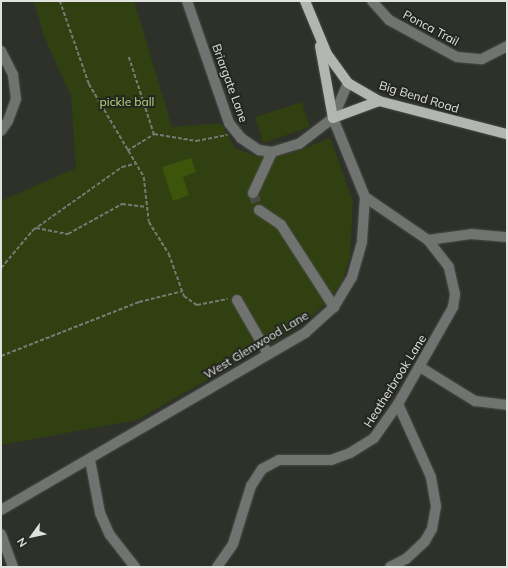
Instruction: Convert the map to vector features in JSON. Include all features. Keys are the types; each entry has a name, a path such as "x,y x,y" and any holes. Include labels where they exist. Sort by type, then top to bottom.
{"main road":[{"name":"Big Bend Road","path":"305,1 318,38 348,83 379,100 507,134"},
{"path":"318,38 333,118 379,100"}],"street":[{"name":"Briargate Lane","path":"187,1 234,132 259,150 272,152"},
{"name":"Ponca Trail","path":"372,1 389,20 457,57 482,59 503,49"},
{"path":"1,51 13,75 16,99 1,131"},
{"path":"253,193 272,152 299,144 333,118 348,83"},
{"name":"West Glenwood Lane","path":"1,510 90,460 305,333 334,307 352,277 362,241 365,197 333,118"},
{"name":"Heatherbrook Lane","path":"217,567 233,544 252,486 262,469 279,460 331,460 350,453 374,438 398,404 446,323 455,294 449,268 428,240 365,197"},
{"path":"258,210 281,225 334,307"},
{"path":"428,240 470,234 507,237"},
{"path":"237,300 268,354"},
{"path":"420,367 475,401 507,405"},
{"path":"390,567 406,559 425,541 432,529 436,506 431,477 398,404"},
{"path":"90,460 100,513 110,535 135,567"},
{"path":"1,534 13,567"}],"path":[{"path":"60,1 80,66 146,182 145,207 150,225 169,254 183,291 197,306 218,299 237,300"},
{"path":"129,57 154,134"},
{"path":"127,151 154,134 199,141 234,132"},
{"path":"1,268 35,228 122,167 135,164"},
{"path":"35,228 68,234 122,204 145,207"},
{"path":"1,356 139,302 183,291"}],"green space":[{"name":"pickle ball","path":"34,1 134,1 172,127 221,123 235,148 258,157 289,154 330,138 353,201 350,258 341,284 319,310 294,330 137,420 1,445 1,201 76,168 71,96 44,36"},
{"path":"302,102 310,127 263,143 255,117"}],"shaded area":[{"path":"191,158 196,172 183,177 189,195 173,201 162,167"}],"tunnel":[{"path":"253,193 259,210"}]}
